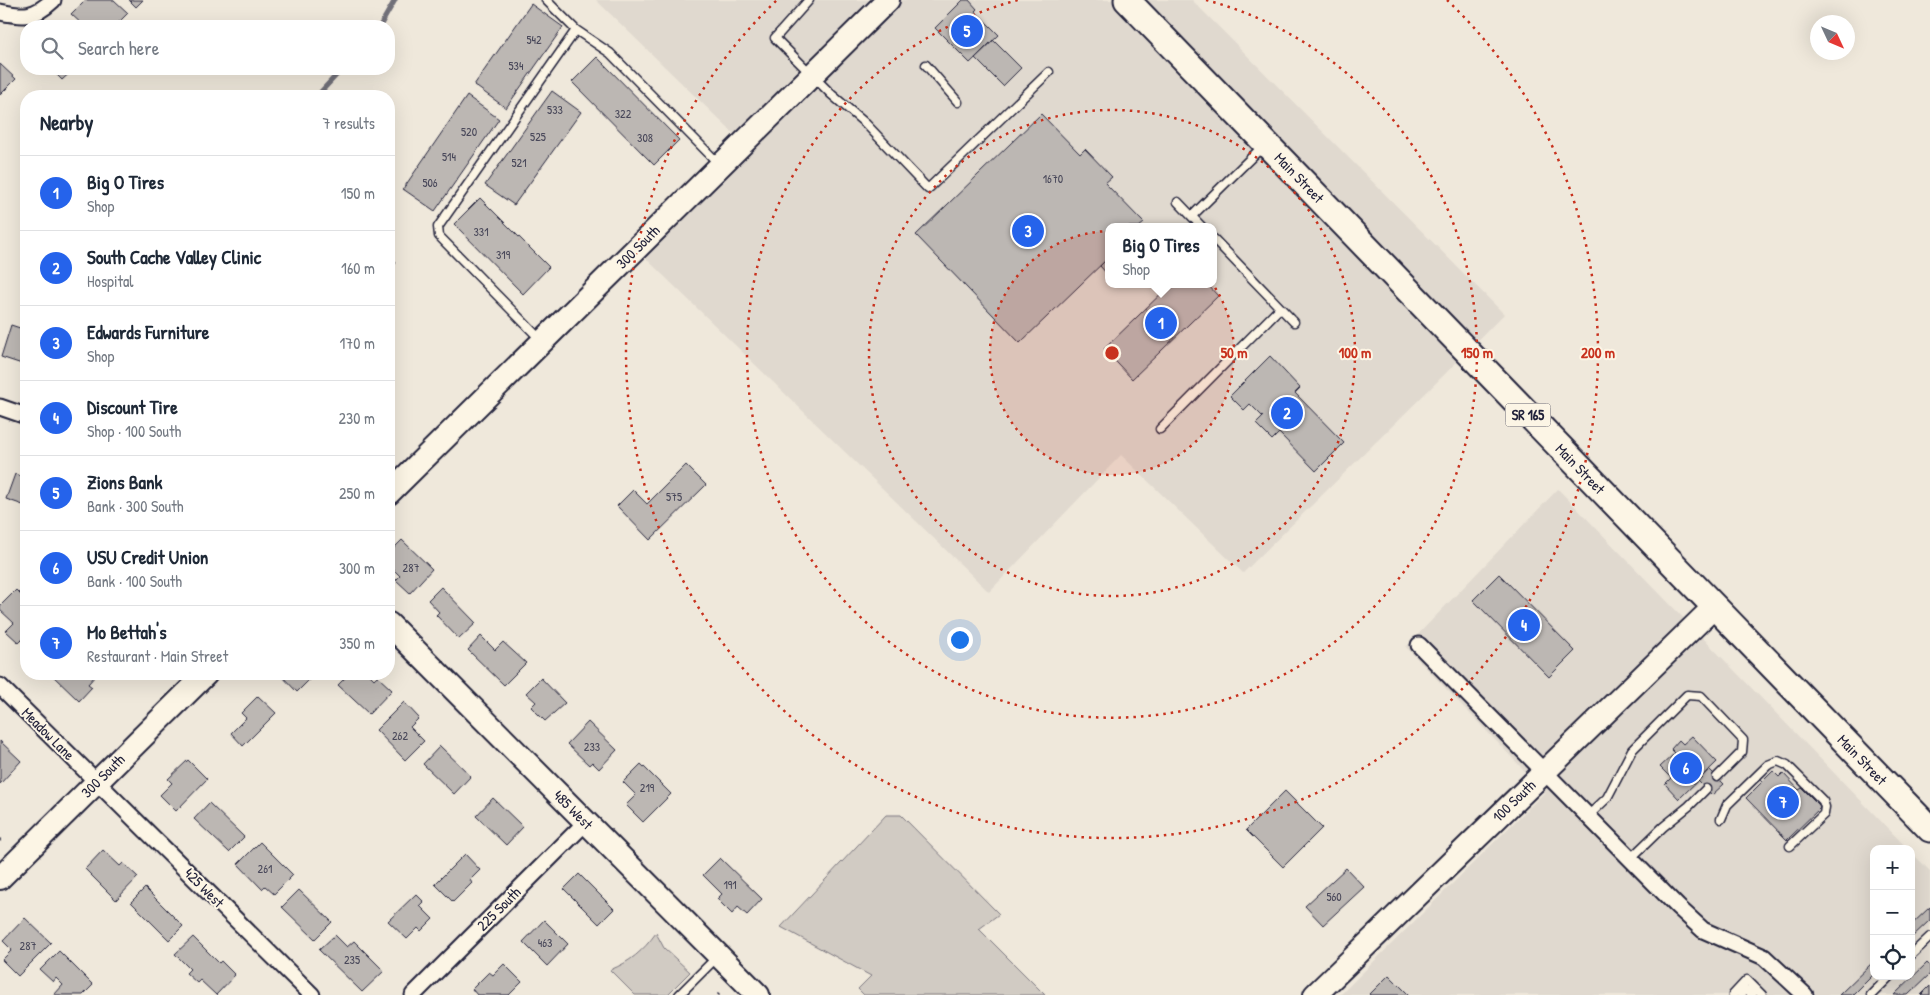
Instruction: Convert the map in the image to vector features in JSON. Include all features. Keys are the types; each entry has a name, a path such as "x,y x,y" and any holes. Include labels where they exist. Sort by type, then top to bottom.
{"main road":[{"name":"Main Street","path":"1127,0 1930,830"}],"street":[{"path":"0,12 20,16 41,11 53,0"},
{"name":"300 South","path":"395,487 888,0"},
{"path":"0,406 20,414"},
{"name":"100 South","path":"1314,995 1714,608"},
{"name":"485 West","path":"395,630 758,995"},
{"path":"1419,645 1630,859 1703,930 1764,957 1805,995"},
{"name":"300 South","path":"0,878 200,680"},
{"name":"Meadow Lane","path":"0,686 97,782"},
{"name":"425 West","path":"97,782 312,995"},
{"name":"225 South","path":"413,995 586,822"}],"lane":[{"path":"546,0 576,30 610,53 721,166"},
{"path":"809,0 775,38 831,94 866,124 928,189 1049,72"},
{"path":"542,341 439,236 438,227 576,30"},
{"path":"926,65 958,102"},
{"path":"1192,216 1266,143"},
{"path":"1178,202 1198,223"},
{"path":"1217,242 1294,322"},
{"path":"1160,429 1280,308"},
{"path":"1588,816 1607,798 1632,750 1687,695 1701,696 1743,740 1742,752 1717,777"},
{"path":"1721,819 1727,805 1768,765 1778,761 1787,766 1823,801 1825,807 1824,814 1790,846"},
{"path":"1630,859 1706,789"},
{"path":"1915,951 1930,937"},
{"path":"679,995 719,956"},
{"path":"1733,995 1747,980 1762,995"},
{"path":"1871,995 1886,980"},
{"path":"1741,995 1746,990 1752,995"}],"shaded area":[{"path":"596,0 1192,0 1504,314 1243,573 1121,455 989,592 628,241 734,134"},
{"path":"1558,489 1904,845 1870,845 1870,980 1915,980 1915,856 1930,871 1930,995 1340,995 1545,792 1406,647"},
{"path":"886,815 901,815 999,914 979,929 1045,995 864,995 858,989 871,976 781,927"},
{"path":"656,933 664,948 690,972 667,995 635,995 610,970 636,955"}],"building":[{"path":"85,0 114,0 128,13 121,20 78,20 71,14"},
{"path":"129,0 143,0 136,7"},
{"path":"963,0 969,0 977,9 975,11 999,35 970,63 935,28"},
{"path":"531,4 563,27 506,108 474,85"},
{"path":"993,40 1021,68 1003,86 975,58"},
{"path":"597,57 679,140 654,165 572,82"},
{"path":"0,64 16,79 0,95"},
{"path":"57,75 67,75 62,80"},
{"path":"552,91 581,112 514,205 485,185"},
{"path":"467,96 499,119 435,211 403,189"},
{"path":"1041,114 1080,154 1085,149 1112,177 1105,183 1144,223 1105,223 1105,261 1020,343 916,235"},
{"path":"480,198 549,267 523,294 454,224"},
{"path":"1105,261 1105,272 1100,266"},
{"path":"1167,288 1211,288 1218,296 1132,379 1104,349"},
{"path":"11,325 20,328 20,363 1,357"},
{"path":"1270,356 1300,388 1295,393 1344,443 1316,471 1279,433 1272,440 1256,424 1263,417 1250,404 1244,410 1230,396"},
{"path":"686,465 706,485 650,540 617,506 633,490 647,504"},
{"path":"15,474 20,476 20,504 6,499"},
{"path":"402,540 432,569 410,593 396,580 400,576 395,571 395,547"},
{"path":"1499,574 1575,651 1549,677 1473,600"},
{"path":"441,587 476,623 459,639 436,615 439,612 428,600"},
{"path":"16,590 20,594 19,643 6,631 14,623 0,610 0,606"},
{"path":"481,636 495,650 503,642 526,663 504,685 468,650"},
{"path":"541,678 565,703 545,721 531,707 536,702 526,693"},
{"path":"57,680 92,680 88,684 92,687 79,701"},
{"path":"286,680 309,680 297,692"},
{"path":"343,680 381,680 392,690 369,714 338,685"},
{"path":"258,696 276,713 243,746 231,733 246,718 241,713"},
{"path":"404,702 419,718 410,727 424,741 405,760 376,730"},
{"path":"588,722 617,750 599,769 592,762 589,765 567,744"},
{"path":"1692,736 1717,762 1679,799 1665,784 1671,778 1660,767 1675,753 1671,749 1679,740 1683,744"},
{"path":"0,741 21,761 0,784"},
{"path":"440,746 471,776 454,794 423,764"},
{"path":"188,760 207,779 176,811 160,795 172,783 168,779"},
{"path":"641,764 671,794 643,822 626,805 636,795 623,782"},
{"path":"1709,769 1724,784 1712,795 1698,781"},
{"path":"1773,771 1779,777 1783,773 1799,790 1802,788 1821,807 1787,840 1746,798"},
{"path":"1285,791 1322,828 1283,867 1246,830"},
{"path":"493,798 523,827 506,845 476,816"},
{"path":"209,803 244,837 229,852 194,819"},
{"path":"260,842 293,875 274,894 265,886 262,889 238,864"},
{"path":"103,850 120,866 123,863 138,877 116,900 85,869"},
{"path":"465,854 480,870 470,880 472,883 453,902 435,884"},
{"path":"720,858 762,899 747,915 738,907 732,914 717,899 722,894 703,875"},
{"path":"1346,868 1364,887 1323,925 1305,906"},
{"path":"579,874 614,909 599,924 564,889"},
{"path":"145,888 183,926 169,940 131,902"},
{"path":"299,890 332,922 315,939 282,907"},
{"path":"416,894 424,902 420,906 433,919 421,931 418,928 407,939 388,921"},
{"path":"1930,907 1930,920 1915,934 1915,921"},
{"path":"25,918 51,943 18,976 2,960 12,950 3,941"},
{"path":"544,920 568,944 547,966 523,942"},
{"path":"335,935 347,947 354,941 384,971 362,992 319,950"},
{"path":"193,937 219,963 221,961 235,975 216,995 200,980 197,983 186,973 190,969 175,954"},
{"path":"59,951 93,985 83,995 54,995 63,985 56,978 53,982 40,970"},
{"path":"1927,963 1930,966 1930,974 1908,995 1894,995 1909,980 1915,980 1915,975"},
{"path":"504,964 522,982 509,995 477,995 472,989 489,972 493,975"},
{"path":"1870,965 1870,978 1853,995 1839,995"},
{"path":"1389,975 1409,995 1369,995"},
{"path":"1930,986 1930,995 1921,995"}],"waterway":[{"path":"383,20 395,0"},
{"path":"323,90 336,75"}],"place":[{"name":"Zions Bank","path":"967,31"},
{"name":"Edwards Furniture","path":"1028,231"},
{"name":"Big O Tires","path":"1161,323"},
{"name":"South Cache Valley Clinic","path":"1287,413"},
{"name":"Discount Tire","path":"1524,625"},
{"name":"USU Credit Union","path":"1686,768"},
{"name":"Mo Bettah's","path":"1783,802"}]}
